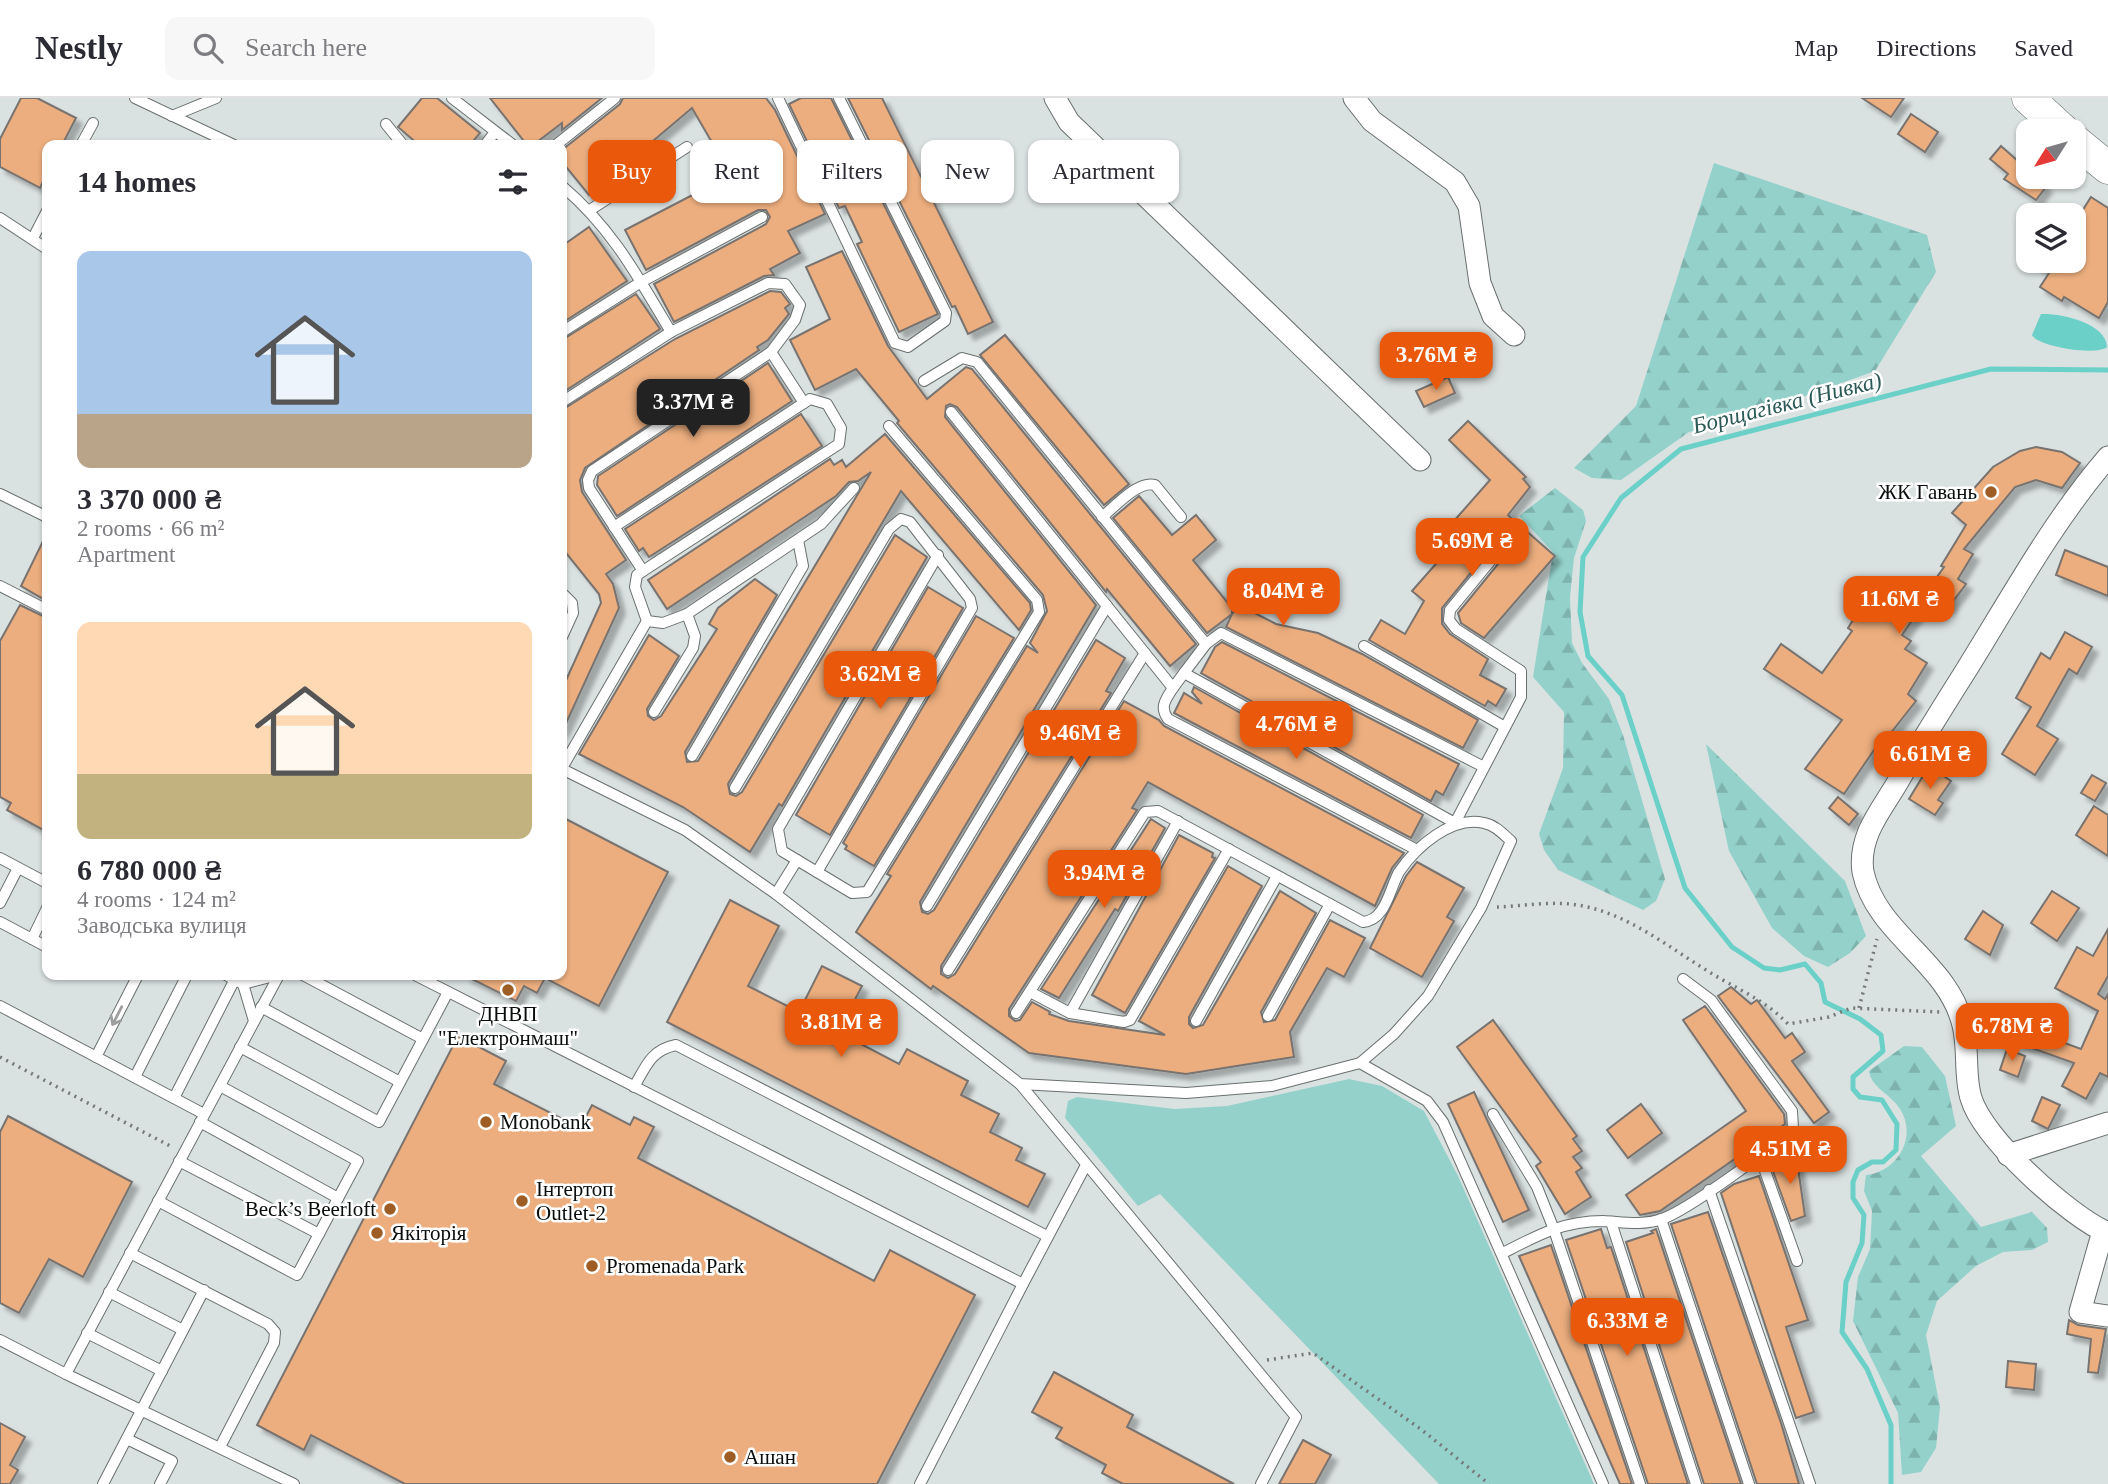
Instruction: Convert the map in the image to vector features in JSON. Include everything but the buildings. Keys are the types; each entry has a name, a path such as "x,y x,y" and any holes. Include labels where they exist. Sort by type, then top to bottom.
{"main road":[{"path":"2028,98 2051,119"},
{"path":"2086,150 2108,168"}],"street":[{"path":"1055,98 1069,122 1420,460"},
{"path":"1354,98 1372,121 1455,182 1469,206 1480,283 1493,316 1514,335"},
{"path":"2108,457 2050,537 1920,742 1871,828 1864,845 1862,869 1869,893 1884,915 1944,982 1963,1024 1971,1099 2008,1155 2089,1225 2106,1232 2080,1312 2108,1316"},
{"path":"2008,1155 2108,1123"}],"lane":[{"path":"135,98 223,140"},
{"path":"172,116 216,98"},
{"path":"452,98 506,140"},
{"path":"562,140 615,98"},
{"path":"778,98 895,343 908,346 945,321 946,313 839,98"},
{"path":"84,140 93,123"},
{"path":"386,124 399,140"},
{"path":"489,140 495,132"},
{"path":"590,210 687,147"},
{"path":"567,190 590,210 613,237 671,332"},
{"path":"567,329 641,282 762,217"},
{"path":"0,218 42,244"},
{"path":"33,238 42,221"},
{"path":"567,399 671,332 776,281 785,284 800,306 795,320 771,352 593,471 588,480 589,488 643,571"},
{"path":"771,352 804,403"},
{"path":"924,381 962,358 977,362 1206,645"},
{"path":"614,527 810,399 827,404 841,428 839,444 637,575 635,587 648,621"},
{"path":"951,412 1173,688"},
{"path":"889,426 1037,600 1039,612 867,892 852,893 782,850 778,829 937,555"},
{"path":"1102,517 1140,486 1149,483 1155,485 1181,517"},
{"path":"648,621 663,623 687,614 821,524 854,488"},
{"path":"0,494 42,515"},
{"path":"735,788 889,528 901,519 910,522 970,599 972,608 817,872"},
{"path":"692,756 803,566 798,540"},
{"path":"1016,1013 1139,817 1145,812 1158,811 1178,821 1363,922 1372,921 1379,915 1399,873 1417,850 1455,823 1521,697 1521,671 1456,629 1449,620 1450,610 1501,548"},
{"path":"0,586 42,607"},
{"path":"567,598 572,603 573,613 567,627"},
{"path":"926,906 1107,606"},
{"path":"654,712 693,648 695,636 687,614"},
{"path":"567,759 648,621"},
{"path":"1417,850 1168,719 1163,712 1163,704 1206,645 1221,633 1484,767"},
{"path":"1364,646 1505,727"},
{"path":"948,970 1145,653"},
{"path":"1020,1084 1186,1093 1272,1086 1360,1063 1394,1034 1428,996 1481,908 1511,841 1483,822 1455,823 1184,673"},
{"path":"567,771 685,830 776,894 1020,1084 1296,1416 1261,1484"},
{"path":"1070,1013 1178,821"},
{"path":"1030,992 1070,1013 1124,1022 1130,1020 1229,849"},
{"path":"0,858 42,880"},
{"path":"776,894 797,860"},
{"path":"0,903 18,868"},
{"path":"1196,1021 1277,876"},
{"path":"1268,1016 1329,904"},
{"path":"32,939 42,918"},
{"path":"0,922 42,944"},
{"path":"1503,1253 1553,1227 1611,1222 1634,1224 1661,1219 1685,1207 1793,1128 1792,1111 1711,1000 1684,979"},
{"path":"96,1057 135,980"},
{"path":"135,1077 184,980"},
{"path":"174,1098 234,980"},
{"path":"235,980 254,1021"},
{"path":"66,1374 275,980"},
{"path":"312,980 423,1039"},
{"path":"425,980 1023,1284"},
{"path":"240,1047 379,1122 448,992"},
{"path":"0,1006 174,1098 202,1118 338,1198"},
{"path":"261,1007 400,1082"},
{"path":"634,1087 652,1055 661,1048 676,1045 1047,1236"},
{"path":"1360,1063 1427,1101 1443,1122 1603,1484"},
{"path":"158,1201 297,1275 358,1161 219,1086"},
{"path":"1493,1114 1536,1187 1553,1227 1640,1484"},
{"path":"1759,1154 1797,1261"},
{"path":"181,1157 319,1234"},
{"path":"920,1484 1086,1165"},
{"path":"1709,1190 1810,1484"},
{"path":"1661,1219 1749,1484"},
{"path":"1611,1222 1696,1484"},
{"path":"130,1253 268,1324 275,1332 274,1343 220,1447"},
{"path":"103,1484 204,1290"},
{"path":"109,1292 183,1330"},
{"path":"88,1333 162,1371"},
{"path":"0,1340 294,1484"},
{"path":"127,1439 172,1461 160,1484"}],"path":[{"path":"1481,908 1580,905 1600,910 1659,940 1722,979 1749,992 1788,1024 1829,1017 1851,1008 1940,1012 1944,982"},
{"path":"1859,1008 1884,915"},
{"path":"0,1057 181,1157"},
{"path":"1251,1363 1313,1353 1422,1430 1489,1484"}],"green space":[{"path":"1714,163 1927,235 1936,272 1875,371 1724,425 1689,432 1621,480 1592,478 1574,468 1636,406"},
{"path":"1555,488 1583,510 1586,521 1574,558 1570,597 1572,643 1582,663 1609,699 1623,735 1665,879 1656,901 1643,910 1558,870 1544,850 1539,834 1563,768 1564,712 1533,677 1553,552 1519,516"},
{"path":"1706,744 1845,881 1866,936 1850,953 1828,967 1804,956 1772,928 1729,851"},
{"path":"1904,1046 1922,1047 1945,1076 1956,1126 1921,1156 1981,1227 2032,1212 2047,1228 2048,1242 2032,1250 2003,1252 1976,1266 1937,1301 1926,1335 1940,1407 1936,1448 1921,1472 1902,1475 1898,1413 1853,1321 1858,1277 1870,1249 1872,1211 1864,1191 1866,1175 1887,1167 1895,1160 1901,1151 1907,1131 1900,1109 1877,1087 1869,1071"},
{"path":"1349,1079 1382,1086 1424,1111 1458,1176 1594,1484 1439,1484 1160,1194 1138,1206 1065,1118 1068,1101 1077,1097 1174,1109 1227,1106"}],"shaded area":[{"path":"2041,314 2060,315 2091,326 2105,339 2107,347 2092,351 2080,350 2037,339 2032,335"}],"waterway":[{"name":"Борщагівка (Нивка)","path":"1891,1484 1891,1425 1867,1369 1842,1332 1846,1282 1862,1243 1864,1215 1853,1198 1853,1182 1858,1170 1872,1162 1883,1162 1896,1150 1897,1124 1882,1100 1860,1097 1853,1089 1853,1077 1883,1051 1881,1035 1860,1019 1825,1002 1821,983 1805,964 1780,970 1764,968 1732,947 1685,888 1622,695 1588,656 1580,612 1583,557 1621,498 1681,449 1991,369 2108,370"}],"place":[{"name":"ЖК Гавань","path":"1991,492"},
{"name":"ДНВП \"Електронмаш\"","path":"508,990"},
{"name":"Monobank","path":"486,1122"},
{"name":"Інтертоп Outlet-2","path":"522,1201"},
{"name":"Beck’s Beerloft","path":"390,1209"},
{"name":"Якіторія","path":"377,1233"},
{"name":"Promenada Park","path":"592,1266"},
{"name":"Ашан","path":"730,1457"}]}
